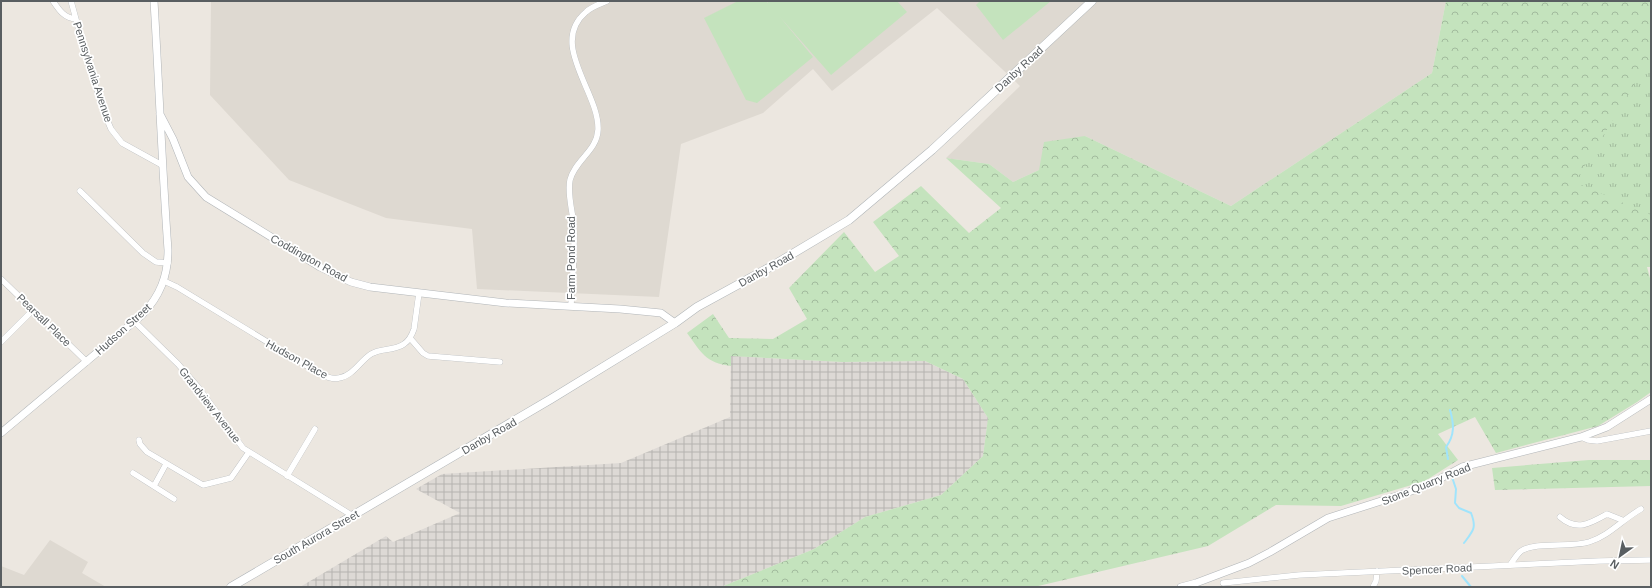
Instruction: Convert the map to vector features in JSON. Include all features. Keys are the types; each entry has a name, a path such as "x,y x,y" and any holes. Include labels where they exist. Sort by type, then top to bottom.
{"main road":[{"name":"Danby Road","path":"402,486 551,399 675,323 697,307 772,266 849,220 932,150 1092,1"},
{"name":"South Aurora Street","path":"231,587 402,486"}],"street":[{"path":"53,1 62,14 76,19"},
{"name":"Pennsylvania Avenue","path":"71,1 90,70 111,129 122,143 162,165"},
{"name":"Coddington Road","path":"154,1 160,114 173,139 188,177 206,197 339,277 370,287 506,303 620,309 661,313 675,323"},
{"name":"Farm Pond Road","path":"571,306 574,228 569,188 570,179 574,171 594,145 598,132 595,112 573,53 571,41 579,19 588,10 607,1"},
{"name":"Hudson Street","path":"1,433 135,322 154,301 164,281 168,264 160,114"},
{"path":"80,191 143,253 156,262 168,264"},
{"name":"Pearsall Place","path":"1,279 87,362"},
{"name":"Hudson Place","path":"164,281 177,287 330,378 344,377 353,372 374,352 400,346 410,338"},
{"path":"419,293 414,329 410,338 425,354 428,356 500,362"},
{"path":"1,342 33,310"},
{"name":"Grandview Avenue","path":"135,322 178,364 198,387 239,443 249,452 353,516"},
{"name":"Stone Quarry Road","path":"1181,587 1205,580 1265,555 1319,523 1339,514 1406,493 1432,483 1462,467 1581,437 1607,427 1651,399"},
{"path":"287,476 316,429"},
{"path":"1581,437 1588,440 1597,441 1651,432"},
{"path":"139,440 143,448 166,464 203,485 231,478 249,452"},
{"path":"154,486 166,464"},
{"path":"133,473 174,499"},
{"path":"1510,565 1521,551 1529,548 1588,542 1611,530 1622,520 1641,508"},
{"path":"1560,518 1566,522 1583,526 1591,524 1607,514 1622,520"},
{"name":"Spencer Road","path":"1223,583 1299,575 1651,560"},
{"path":"1373,587 1378,571"}],"shaded area":[{"path":"211,1 1446,1 1432,73 1231,206 1085,136 1039,170 1013,182 989,164 946,158 1020,86 937,8 832,91 813,69 763,113 681,144 659,297 477,289 472,229 386,218 289,180 210,95"},
{"path":"731,356 842,362 925,361 963,379 988,418 983,456 941,495 865,517 814,549 721,587 300,587 386,536 393,542 460,513 416,489 442,474 621,463 730,417"},
{"path":"50,540 88,562 82,573 106,587 1,587 1,566 24,575"}],"green space":[{"path":"738,1 766,1 768,3 768,1 897,1 907,12 831,75 780,17 813,57 757,103 746,100 704,18"},
{"path":"980,1 1051,1 1003,40 976,5"},
{"path":"1446,1 1651,1 1651,267 1647,267 1651,282 1651,392 1598,426 1496,453 1475,417 1438,434 1458,460 1425,481 1341,506 1276,505 1208,546 1034,587 721,587 814,549 865,517 941,495 983,456 988,418 963,379 925,361 842,362 731,356 731,366 715,362 704,356 687,333 713,314 729,338 773,339 807,319 789,288 844,232 875,272 899,256 873,222 921,186 969,233 1001,208 946,158 989,164 1013,182 1039,170 1044,142 1085,136 1231,206 1432,73"},
{"path":"1651,57 1651,215 1575,182"},
{"path":"1589,460 1651,460 1651,486 1495,490 1492,468"}],"waterway":[{"path":"1448,459 1446,447 1451,438 1453,429 1450,410"},
{"path":"1452,477 1456,489 1455,503 1459,508 1471,513 1474,522 1472,532 1464,543"},
{"path":"1462,576 1471,587"}]}
